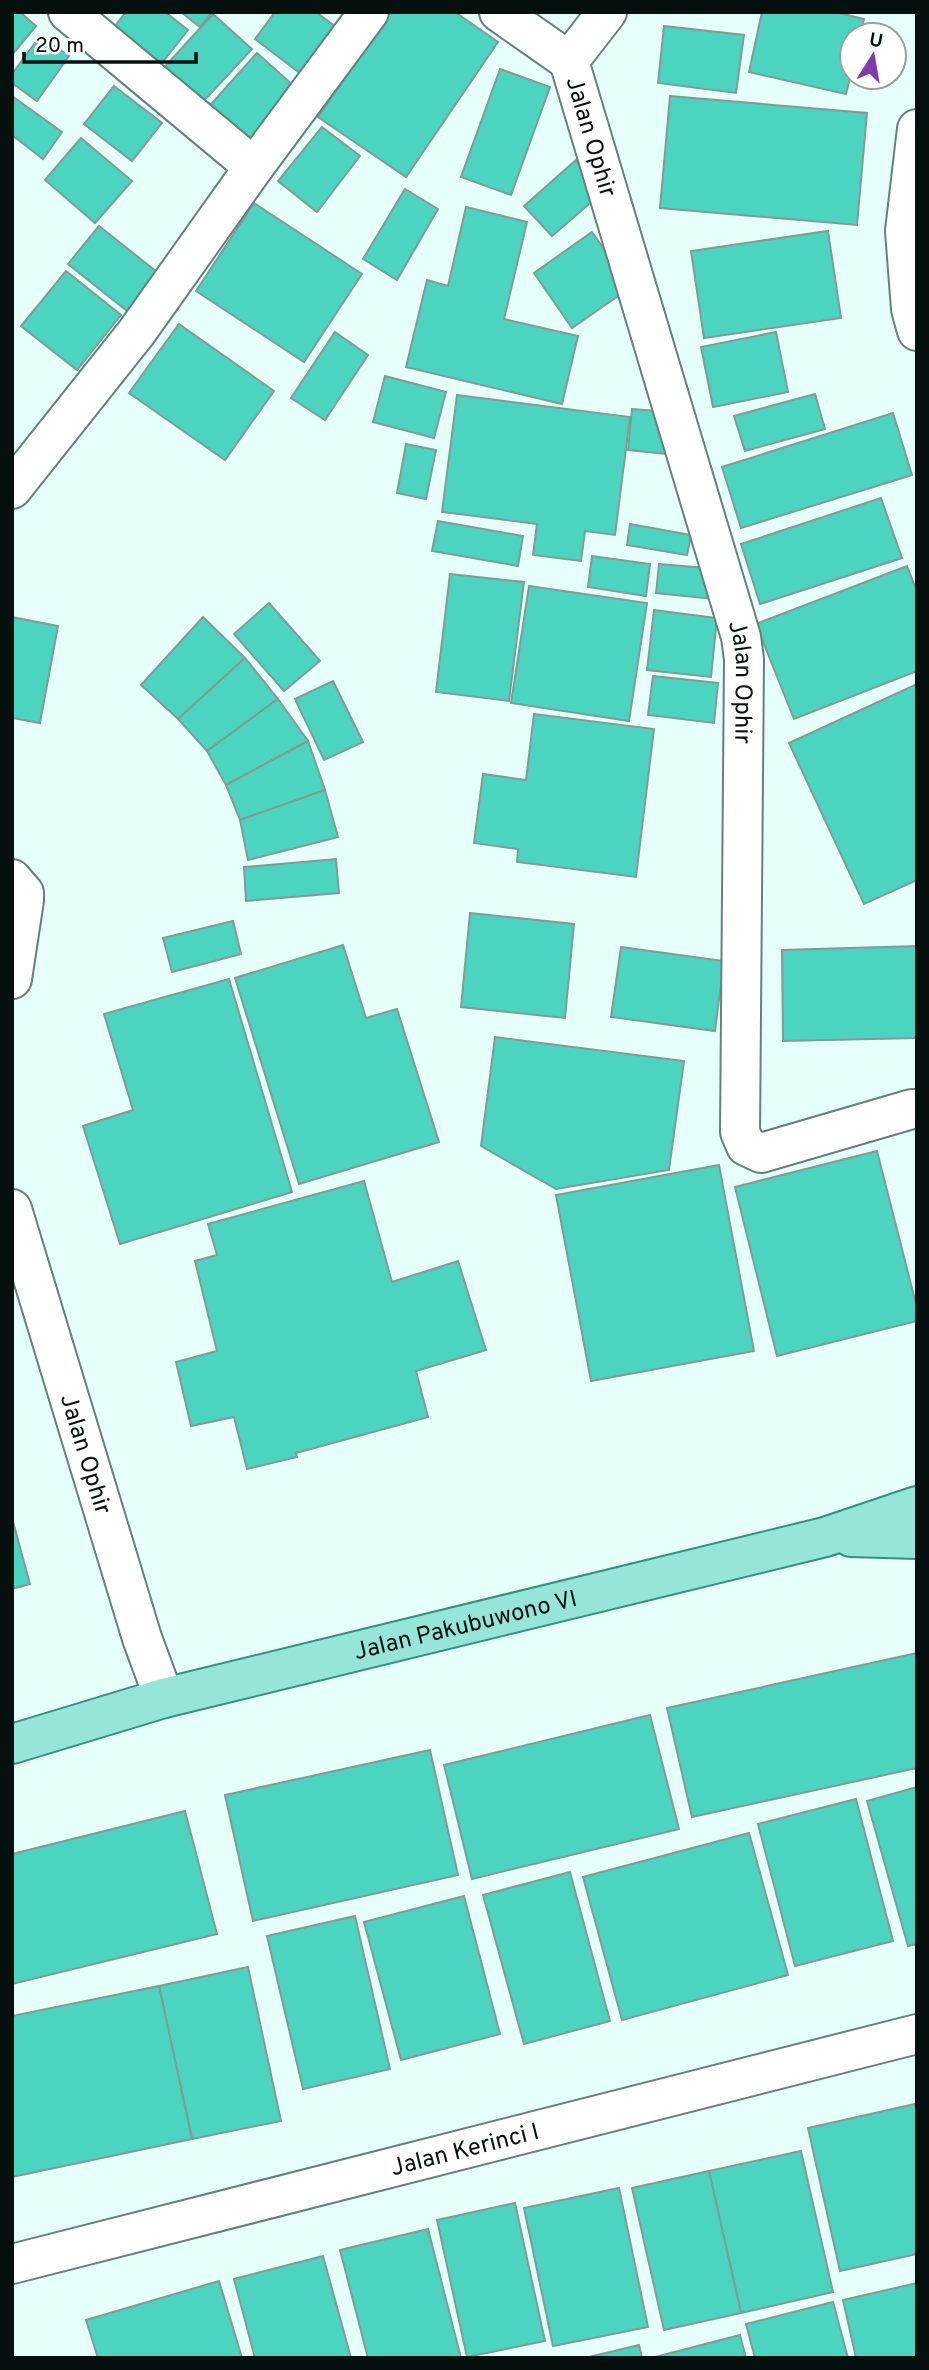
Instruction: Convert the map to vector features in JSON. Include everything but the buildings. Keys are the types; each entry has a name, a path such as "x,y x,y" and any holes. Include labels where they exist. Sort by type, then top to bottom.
{"main road":[{"name":"Jalan Pakubuwono VI","path":"13,1744 164,1698 825,1537 917,1506"},
{"path":"825,1537 917,1539"}],"street":[{"path":"68,12 254,167"},
{"path":"12,489 136,333 369,12"},
{"path":"499,12 569,61 607,12"},
{"name":"Jalan Ophir","path":"569,61 741,637 744,685 740,1132 747,1146 761,1153 917,1109"},
{"path":"917,129 905,231 911,309 917,331"},
{"path":"12,979 18,886"},
{"name":"Jalan Ophir","path":"12,1209 142,1638 164,1698"},
{"name":"Jalan Kerinci I","path":"12,2264 917,2035"}]}
